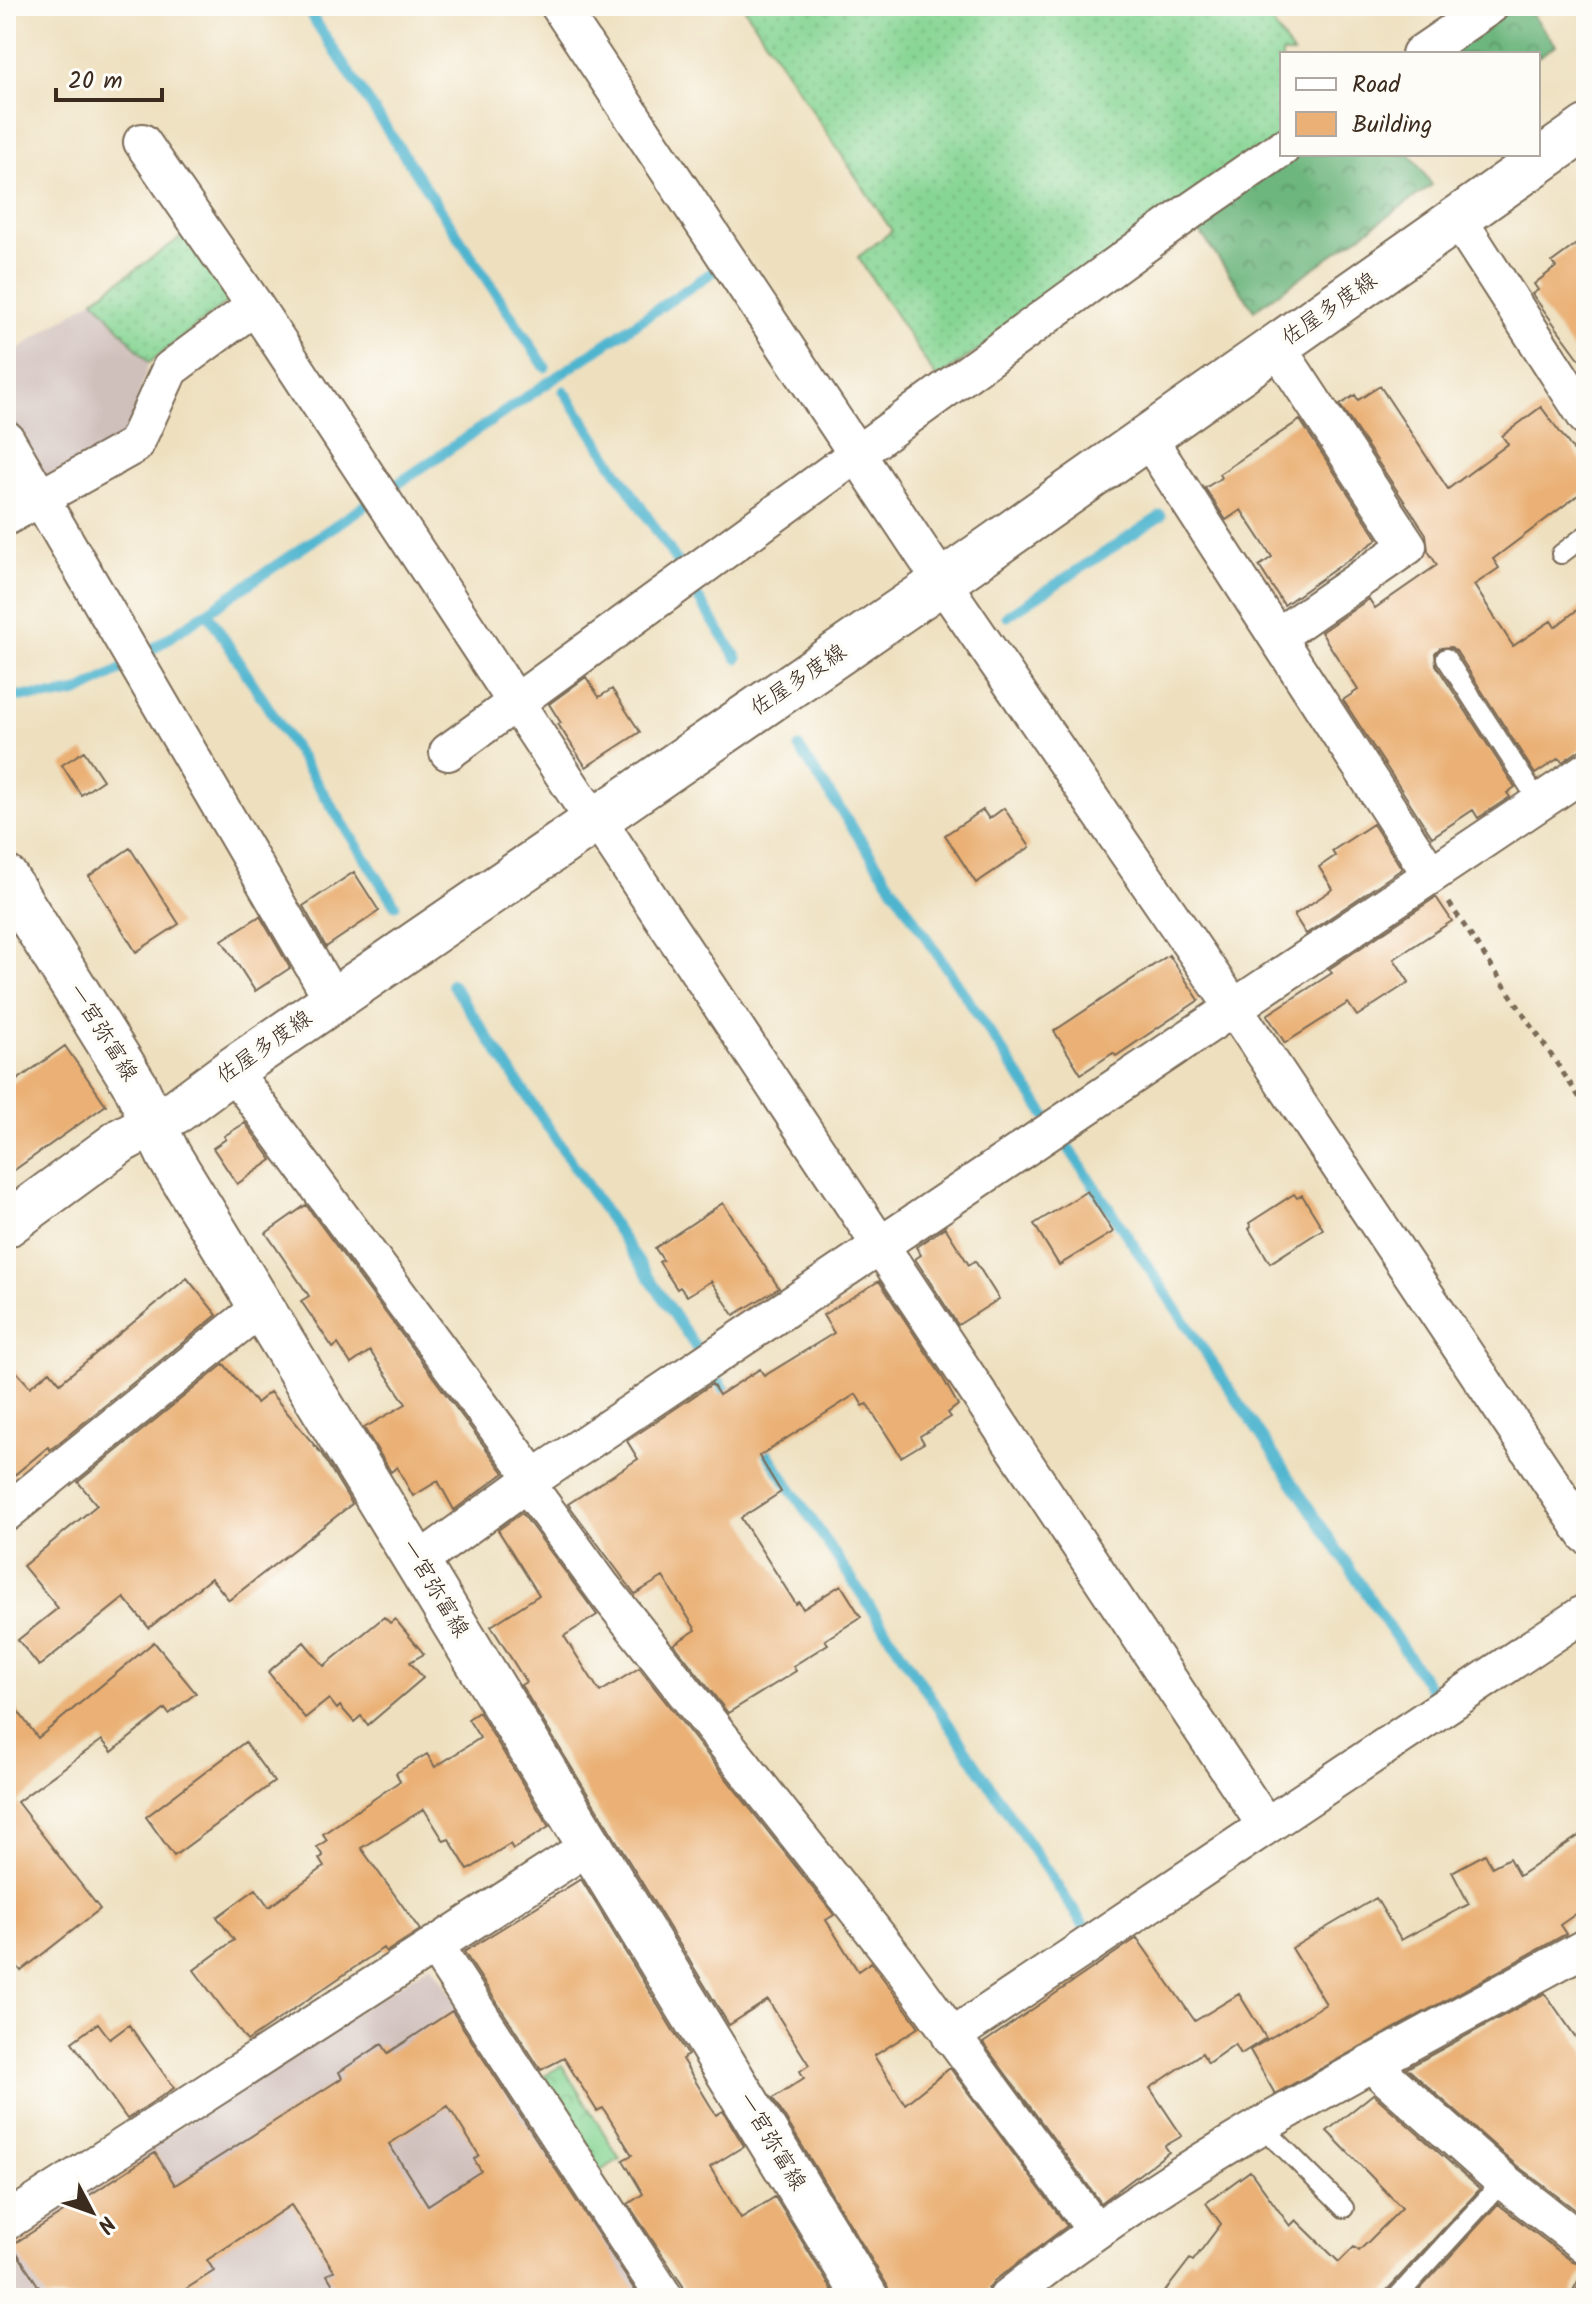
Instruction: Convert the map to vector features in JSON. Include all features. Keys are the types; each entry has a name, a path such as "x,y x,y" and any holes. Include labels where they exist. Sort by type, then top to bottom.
{"main road":[{"name":"佐屋多度線","path":"6,1225 122,1140 178,1110 942,582 1586,128"},
{"name":"一宮弥富線","path":"6,878 135,1085 169,1156 866,2298"}],"street":[{"path":"559,6 942,582 1234,1008 1586,1535"},
{"path":"1423,52 1490,6"},
{"path":"142,142 255,306 580,800 597,819 1266,1826"},
{"path":"448,752 1189,212 1280,149"},
{"path":"1458,219 1586,417"},
{"path":"6,517 135,445 170,369 255,306"},
{"path":"1277,347 1408,546 1278,636"},
{"path":"1148,438 1431,875"},
{"path":"6,439 333,1000"},
{"path":"418,1562 530,1481 1586,771"},
{"path":"232,1070 530,1481 603,1588 897,1961 1096,2231"},
{"path":"6,1513 262,1306"},
{"path":"951,2037 1586,1612"},
{"path":"6,2222 589,1846"},
{"path":"434,1945 665,2298"},
{"path":"1011,2297 1096,2231 1262,2126 1370,2063 1586,1947"},
{"path":"1370,2063 1503,2181 1586,2245"}],"lane":[{"path":"1561,554 1586,535"},
{"path":"1446,658 1539,802"},
{"path":"1262,2126 1344,2208"},
{"path":"1396,2298 1503,2181"}],"path":[{"path":"1431,875 1586,1107"}],"shaded area":[{"path":"94,299 149,363 128,434 38,482 6,425 6,357"},
{"path":"431,1964 651,2298 6,2298 6,2241"}],"green space":[{"path":"743,6 1261,6 1292,52 1280,52 1280,135 937,379 858,257 892,231"},
{"path":"1517,6 1525,6 1556,45 1540,56 1540,52 1448,52"},
{"path":"1293,156 1411,156 1432,185 1254,310 1194,223"},
{"path":"193,229 235,296 149,363 94,299"},
{"path":"562,2065 620,2159 592,2176 534,2082"}],"building":[{"path":"1586,237 1586,368 1532,294 1538,290 1534,284 1556,267 1552,262"},
{"path":"1380,386 1448,489 1508,444 1502,436 1541,407 1586,467 1586,489 1493,559 1499,568 1474,585 1513,646 1551,621 1555,627 1586,603 1586,746 1562,762 1559,758 1535,774 1456,651 1451,647 1440,648 1435,653 1436,665 1515,787 1507,793 1510,797 1478,818 1473,810 1432,837 1343,700 1358,690 1321,632 1369,599 1375,608 1437,565 1428,551 1426,534 1340,405 1355,395 1358,400"},
{"path":"1300,420 1378,539 1284,605 1259,566 1272,557 1241,510 1226,520 1205,488 1221,478 1219,474"},
{"path":"586,677 599,697 612,689 640,732 586,767 549,704"},
{"path":"84,751 103,780 81,795 62,765"},
{"path":"1004,808 1030,847 976,883 945,835 983,810 989,819"},
{"path":"1373,824 1402,869 1306,934 1294,915 1333,889 1319,867 1335,856 1332,851"},
{"path":"130,848 179,924 136,952 89,876"},
{"path":"354,872 379,911 326,947 303,906"},
{"path":"1436,897 1452,921 1394,959 1409,982 1357,1016 1348,1003 1285,1043 1267,1015 1332,973 1329,969"},
{"path":"260,916 290,968 255,991 222,940"},
{"path":"1169,955 1199,1000 1116,1056 1113,1053 1081,1074 1054,1031"},
{"path":"65,1046 106,1105 6,1176 6,1088"},
{"path":"245,1123 272,1160 237,1184 213,1148 226,1139 224,1136"},
{"path":"1087,1191 1113,1232 1059,1265 1034,1224"},
{"path":"1294,1194 1297,1198 1302,1195 1323,1229 1270,1263 1249,1229 1249,1223"},
{"path":"723,1203 779,1288 734,1315 711,1281 687,1296 680,1287 677,1289 659,1262 663,1260 655,1248"},
{"path":"306,1205 504,1473 454,1510 438,1481 413,1496 397,1467 391,1472 364,1428 406,1404 370,1351 351,1364 338,1344 333,1348 301,1301 309,1296 266,1233"},
{"path":"945,1227 969,1265 975,1261 999,1299 958,1325 915,1259 921,1255 916,1247"},
{"path":"187,1278 217,1315 6,1482 6,1360 30,1387 50,1371 60,1383"},
{"path":"879,1281 958,1405 948,1413 951,1417 920,1436 924,1443 901,1457 867,1404 863,1406 856,1394 759,1456 781,1492 741,1518 796,1604 799,1602 803,1609 841,1585 861,1617 825,1640 828,1644 793,1666 796,1671 728,1713 674,1644 696,1630 663,1577 635,1594 568,1504 638,1459 627,1441 712,1384 719,1395 760,1369 764,1376 834,1333 823,1315"},
{"path":"224,1364 256,1403 270,1392 321,1453 352,1504 229,1600 211,1578 149,1628 124,1598 39,1666 18,1640 58,1608 23,1566 97,1505 78,1482"},
{"path":"522,1513 597,1615 564,1636 600,1692 639,1668 834,1915 826,1920 858,1971 871,1962 919,2027 874,2056 905,2104 950,2068 1067,2226 994,2281 986,2298 891,2298 887,2285 773,2098 804,2078 800,2071 809,2065 768,2000 729,2025 521,1685 526,1682 491,1626 539,1595 498,1530"},
{"path":"384,1617 390,1623 395,1619 424,1654 410,1662 423,1678 368,1725 361,1716 354,1722 329,1699 305,1718 268,1672 304,1642 324,1666"},
{"path":"154,1642 196,1693 169,1714 165,1709 112,1752 102,1740 17,1802 100,1909 21,1971 6,1951 6,1695 38,1738"},
{"path":"479,1712 549,1827 513,1849 510,1844 468,1870 449,1839 444,1841 424,1809 361,1848 420,1930 386,1952 383,1948 247,2041 194,1970 234,1940 217,1917 256,1889 269,1907 324,1867 319,1859 323,1856 317,1847 327,1840 323,1834 400,1781 396,1773 427,1754 435,1767 480,1738 468,1719"},
{"path":"245,1742 274,1782 174,1856 146,1817"},
{"path":"1586,1831 1586,1907 1560,1925 1566,1934 1275,2094 1250,2050 1326,2004 1292,1948 1376,1898 1401,1940 1469,1904 1452,1872 1485,1854 1492,1867 1509,1858 1519,1876"},
{"path":"581,1879 688,2055 682,2059 716,2115 723,2111 744,2146 710,2167 741,2218 775,2197 837,2298 686,2298 683,2286 628,2204 643,2194 623,2160 632,2155 603,2108 597,2111 564,2058 541,2070 464,1952"},
{"path":"1137,1938 1195,2021 1239,1994 1266,2038 1241,2054 1235,2044 1208,2063 1202,2053 1150,2088 1182,2136 1165,2146 1169,2152 1101,2203 983,2043"},
{"path":"1545,1993 1586,2052 1586,2218 1516,2165 1407,2068"},
{"path":"452,2011 640,2298 341,2298 327,2275 334,2271 291,2205 207,2260 214,2271 172,2298 46,2298 12,2245 155,2153 175,2185 342,2078 339,2072 382,2044 388,2053","holes":["448,2106 479,2155 474,2159 481,2171 428,2205 389,2144"]},
{"path":"98,2023 110,2039 129,2025 174,2088 127,2119 72,2042"},
{"path":"1373,2094 1480,2189 1387,2290 1384,2298 1160,2298 1221,2224 1206,2203 1250,2171 1290,2226 1296,2220 1339,2262 1354,2247 1359,2251 1402,2208 1327,2131"},
{"path":"1498,2204 1573,2262 1586,2266 1569,2298 1412,2298"}],"waterway":[{"path":"305,6 545,367"},
{"path":"387,491 717,269"},
{"path":"564,391 680,566"},
{"path":"145,654 367,504"},
{"path":"1007,616 1161,516"},
{"path":"697,596 737,658"},
{"path":"207,612 395,905"},
{"path":"6,696 56,696 78,692 122,669"},
{"path":"799,748 1046,1116"},
{"path":"452,984 697,1349"},
{"path":"1062,1138 1433,1693"},
{"path":"719,1381 734,1403"},
{"path":"759,1441 1088,1932"}]}
